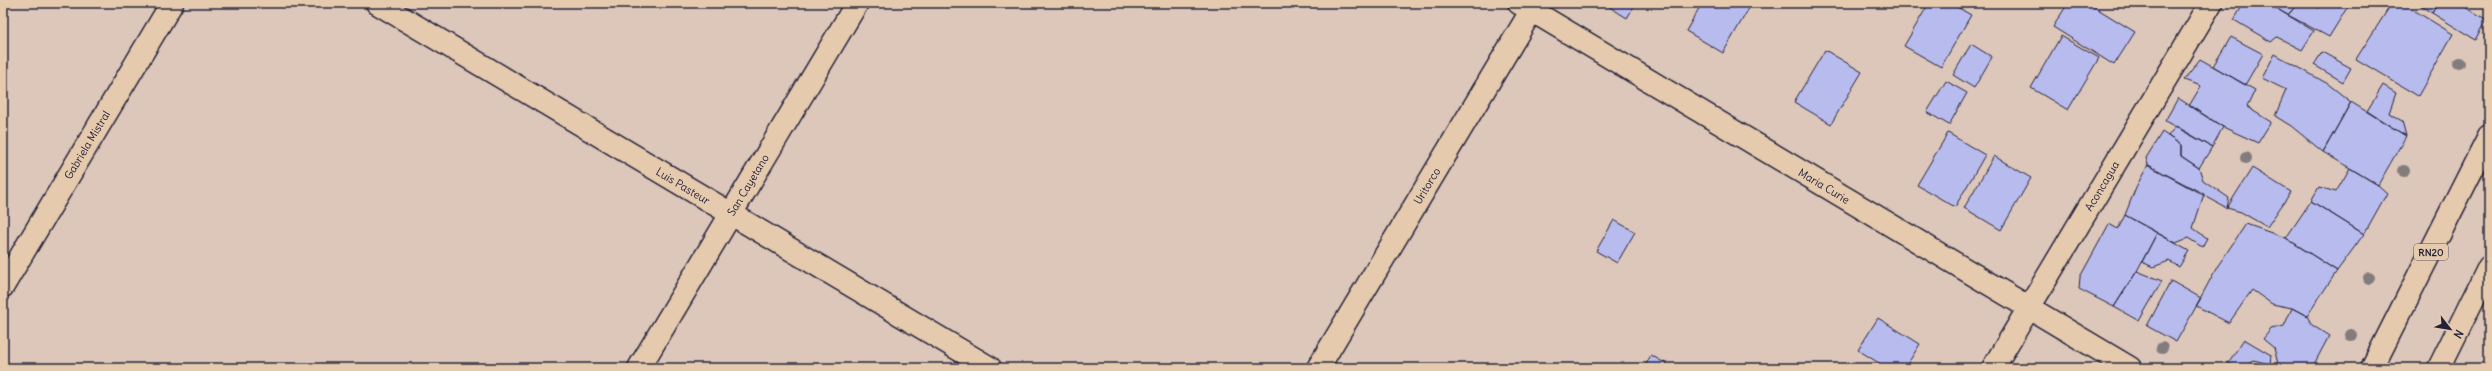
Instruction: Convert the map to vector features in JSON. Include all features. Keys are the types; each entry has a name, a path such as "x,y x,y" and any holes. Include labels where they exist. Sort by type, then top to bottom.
{"street":[{"name":"Gabriela Mistral","path":"3,286 172,3"},
{"name":"Luis Pasteur","path":"377,3 990,368"},
{"name":"San Cayetano","path":"639,368 857,3"},
{"name":"Aconcagua","path":"1993,368 2211,3"},
{"name":"Maria Curie","path":"1529,6 2130,368"},
{"name":"Uritorco","path":"1318,368 1529,6"},
{"name":"RN20","path":"2372,368 2489,136"},
{"path":"2439,368 2489,267"}],"building":[{"path":"1603,3 1636,3 1627,18"},
{"path":"1702,3 1752,3 1723,53 1686,31"},
{"path":"1929,3 1950,3 1971,15 1941,67 1904,46"},
{"path":"2068,3 2088,3 2135,32 2114,65 2053,27"},
{"path":"2244,3 2267,3 2314,31 2302,50 2277,37 2271,42 2234,20"},
{"path":"2267,3 2298,3 2288,15"},
{"path":"2298,3 2309,3 2319,8 2324,3 2350,3 2329,37 2288,15"},
{"path":"2392,3 2402,3 2453,34 2418,96 2356,59"},
{"path":"2416,3 2438,3 2432,13"},
{"path":"2438,3 2459,3 2487,20 2476,40 2432,13"},
{"path":"2061,36 2099,58 2068,110 2031,88"},
{"path":"2231,37 2263,54 2245,85 2213,66"},
{"path":"1971,44 1992,57 1974,88 1953,75"},
{"path":"1825,50 1862,72 1831,124 1794,102"},
{"path":"2322,52 2351,68 2343,82 2314,65"},
{"path":"2275,54 2328,84 2351,102 2323,152 2291,126 2275,116 2286,90 2262,78"},
{"path":"2200,59 2255,90 2247,107 2271,122 2258,143 2223,127 2189,106 2201,86 2184,80"},
{"path":"1946,81 1967,93 1949,125 1927,112"},
{"path":"2383,85 2396,93 2389,113 2402,121 2406,136 2367,111"},
{"path":"2178,98 2223,127 2212,147 2165,121"},
{"path":"2351,102 2406,136 2378,185 2323,152"},
{"path":"2176,126 2212,147 2199,168 2181,156 2181,145 2168,136"},
{"path":"2162,132 2181,145 2181,156 2199,168 2203,180 2229,198 2227,208 2148,165 2146,158"},
{"path":"1948,133 1985,155 1955,207 1917,185"},
{"path":"1994,156 2031,178 2001,230 1964,208"},
{"path":"2148,165 2204,194 2193,228 2207,238 2202,247 2188,238 2176,243 2125,215 2136,187"},
{"path":"2252,168 2291,192 2267,227 2241,212 2227,208"},
{"path":"2350,168 2378,185 2387,193 2364,234 2311,201 2319,187 2336,192"},
{"path":"2311,201 2364,234 2337,271 2286,238"},
{"path":"2125,215 2157,233 2137,271 2114,307 2079,289 2080,277 2109,224 2118,229"},
{"path":"1614,220 1635,232 1617,263 1596,251"},
{"path":"2246,224 2286,238 2337,271 2307,316 2292,308 2272,304 2252,290 2229,323 2196,306 2217,267"},
{"path":"2157,233 2189,251 2179,267 2169,261 2153,267 2142,262"},
{"path":"2137,271 2162,281 2139,321 2114,307"},
{"path":"2171,281 2201,298 2176,342 2147,326"},
{"path":"2292,308 2307,316 2312,325 2329,336 2312,368 2279,368 2274,348 2263,339 2271,329 2284,326"},
{"path":"1878,318 1920,344 1905,368 1887,368 1858,350"},
{"path":"2244,339 2271,355 2270,364 2253,360 2247,368 2238,368 2228,363"},
{"path":"1651,355 1673,368 1644,368"}]}
